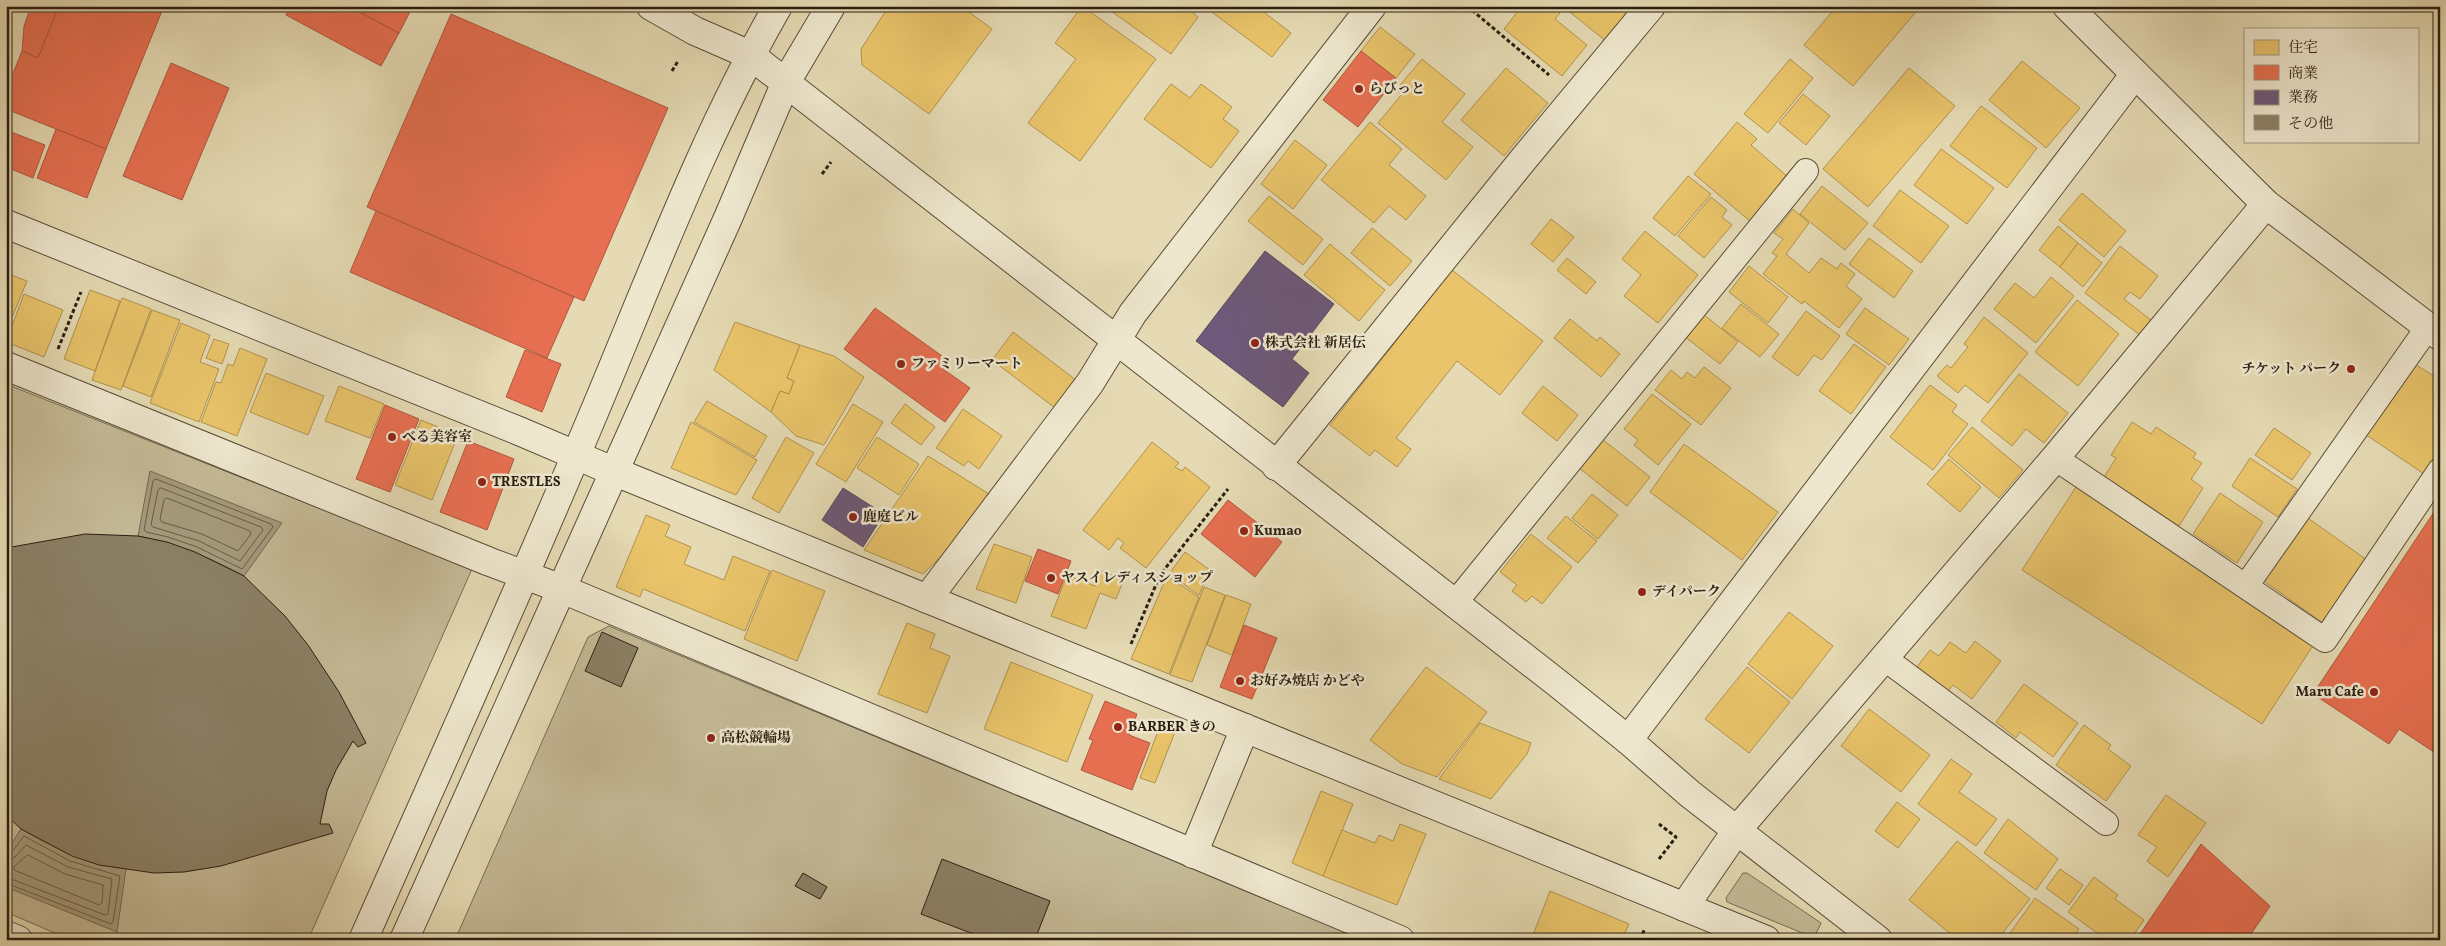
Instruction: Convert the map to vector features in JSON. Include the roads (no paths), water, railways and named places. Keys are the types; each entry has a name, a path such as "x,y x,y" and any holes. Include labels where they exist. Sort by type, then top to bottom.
{"street":[{"path":"651,6 695,31 750,54 1455,604 1628,740 1690,794 1878,940"},
{"path":"363,940 576,456 684,200 750,54 778,6"},
{"path":"404,940 728,218 786,82 831,6"},
{"path":"927,599 1090,383 1118,341 1133,314 1372,6"},
{"path":"1276,466 1651,6"},
{"path":"2067,6 2266,204 2436,325"},
{"path":"1628,740 2135,74"},
{"path":"1684,907 1737,830 2055,458 2266,204"},
{"path":"6,224 519,431 576,456 1766,940"},
{"path":"6,366 562,589 1400,940"},
{"path":"1193,854 1245,728"},
{"path":"6,935 18,940"}],"lane":[{"path":"1455,604 1806,170"},
{"path":"2246,586 2436,325"},
{"path":"2055,458 2324,640 2440,470"},
{"path":"1884,658 2106,823"}],"water":[{"path":"150,471 282,523 244,576 193,552 138,536"},
{"path":"21,829 46,843 85,859 126,869 117,932 6,887 6,852"}],"place":[{"name":"らびっと","path":"1359,89"},
{"name":"株式会社 新居伝","path":"1255,343"},
{"name":"ファミリーマート","path":"901,364"},
{"name":"チケット パーク","path":"2351,369"},
{"name":"べる美容室","path":"392,437"},
{"name":"TRESTLES","path":"482,482"},
{"name":"鹿庭ビル","path":"853,517"},
{"name":"Kumao","path":"1244,531"},
{"name":"ヤスイレディスショップ","path":"1051,578"},
{"name":"デイパーク","path":"1642,592"},
{"name":"お好み焼店 かどや","path":"1240,681"},
{"name":"Maru Cafe","path":"2374,692"},
{"name":"BARBER きの","path":"1118,727"},
{"name":"高松競輪場","path":"711,738"}]}
